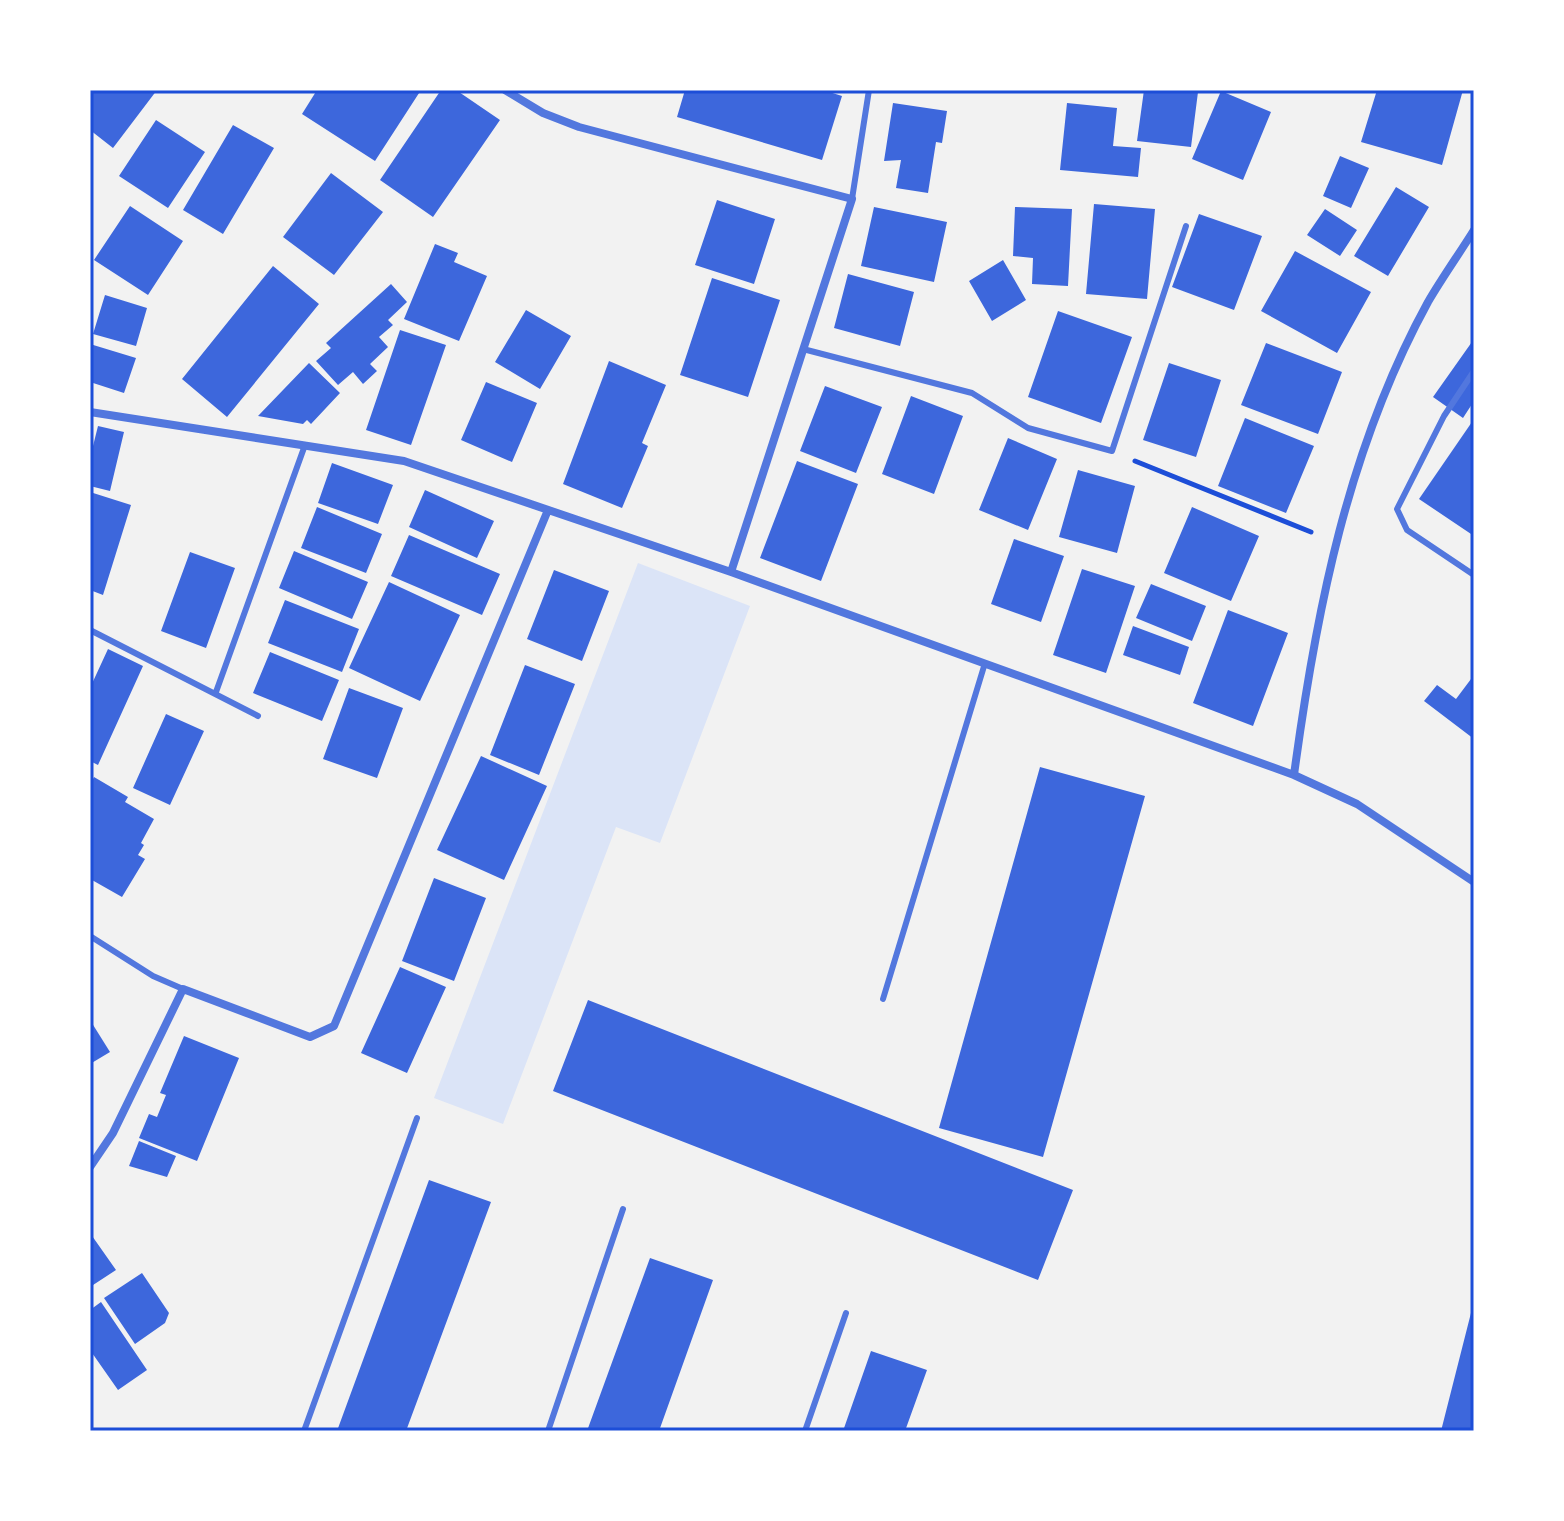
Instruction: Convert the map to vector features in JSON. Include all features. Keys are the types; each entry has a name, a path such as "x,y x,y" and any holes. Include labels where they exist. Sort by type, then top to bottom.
{"street":[{"path":"505,90 543,113 579,127 852,199 731,572"},
{"path":"1294,775 1311,652 1336,543 1360,458 1390,379 1428,301 1474,230"},
{"path":"90,412 404,461 731,572 1294,775 1357,804 1474,882"},
{"path":"90,1167 113,1133 183,989 310,1037 334,1026 548,510"}],"lane":[{"path":"852,199 869,90"},
{"path":"803,349 972,393 1028,428 1112,451 1186,226"},
{"path":"1474,371 1444,416 1397,509 1407,530 1474,575"},
{"path":"216,692 305,445"},
{"path":"90,630 258,716"},
{"path":"883,999 985,663"},
{"path":"90,936 153,976 183,989"},
{"path":"304,1431 417,1118"},
{"path":"548,1431 623,1209"},
{"path":"805,1431 846,1313"}],"path":[{"path":"1112,451 1336,543"}],"shaded area":[{"path":"638,563 750,606 660,843 616,827 503,1124 434,1098"}],"building":[{"path":"90,90 157,90 113,148 90,130"},
{"path":"317,90 421,90 375,161 302,114"},
{"path":"441,90 456,90 500,120 433,217 380,180"},
{"path":"685,90 823,90 842,96 822,160 677,117"},
{"path":"1144,90 1198,92 1191,147 1137,141"},
{"path":"1377,90 1463,90 1442,165 1361,142"},
{"path":"1221,91 1271,112 1243,180 1192,159"},
{"path":"893,103 947,111 942,143 936,142 928,193 896,188 901,160 884,161"},
{"path":"1067,103 1117,108 1113,146 1141,148 1138,177 1060,170"},
{"path":"156,120 205,152 168,208 119,176"},
{"path":"233,125 274,148 223,234 183,210"},
{"path":"1340,156 1369,168 1351,208 1323,196"},
{"path":"331,173 383,212 334,275 283,237"},
{"path":"1396,187 1429,207 1388,276 1354,256"},
{"path":"717,200 775,219 754,284 695,265"},
{"path":"1094,204 1155,209 1147,299 1086,294"},
{"path":"130,206 183,241 148,295 94,260"},
{"path":"874,207 947,222 934,282 861,266"},
{"path":"1015,207 1072,209 1068,286 1032,284 1033,258 1013,256"},
{"path":"1325,209 1357,230 1340,256 1307,235"},
{"path":"1199,214 1262,236 1234,310 1172,287"},
{"path":"435,244 458,253 454,262 487,276 459,341 404,319"},
{"path":"1295,251 1371,292 1337,353 1261,311"},
{"path":"1003,260 1026,300 992,321 969,281"},
{"path":"273,266 319,304 227,417 182,379"},
{"path":"848,274 914,292 900,346 834,328"},
{"path":"712,278 780,300 748,397 680,375"},
{"path":"391,284 407,302 388,320 393,325 379,337 388,347 370,364 377,371 363,384 353,372 338,385 316,361 331,348 326,343"},
{"path":"105,295 147,308 136,346 93,334"},
{"path":"526,310 571,336 540,389 495,362"},
{"path":"1058,311 1132,337 1101,423 1028,397"},
{"path":"400,330 446,345 411,445 366,430"},
{"path":"1474,339 1474,401 1463,418 1433,397"},
{"path":"1266,343 1342,372 1318,434 1241,405"},
{"path":"90,344 136,358 124,393 90,382"},
{"path":"609,361 666,385 642,443 648,446 622,508 563,484"},
{"path":"309,363 340,393 311,424 307,420 303,424 258,416"},
{"path":"1169,363 1221,380 1196,457 1143,440"},
{"path":"486,382 537,403 512,462 461,440"},
{"path":"825,386 882,407 856,473 800,451"},
{"path":"911,396 963,416 934,494 882,474"},
{"path":"1245,418 1314,446 1286,513 1218,486"},
{"path":"1474,419 1474,536 1419,499"},
{"path":"98,426 124,432 110,491 90,486 90,458"},
{"path":"1008,438 1057,459 1028,530 979,510"},
{"path":"797,461 858,484 821,581 760,558"},
{"path":"332,463 393,485 378,524 318,503"},
{"path":"1078,470 1135,486 1117,553 1059,537"},
{"path":"425,490 494,521 477,558 409,527"},
{"path":"90,492 131,505 103,595 90,590"},
{"path":"317,507 382,534 366,573 301,548"},
{"path":"1192,507 1259,536 1231,601 1164,573"},
{"path":"409,535 500,574 482,615 391,576"},
{"path":"1014,539 1064,556 1041,622 991,604"},
{"path":"294,551 368,582 352,619 279,588"},
{"path":"190,552 235,568 206,648 161,631"},
{"path":"1082,569 1135,586 1106,673 1053,655"},
{"path":"554,570 609,591 582,661 527,639"},
{"path":"389,582 460,615 420,701 349,668"},
{"path":"1151,584 1206,606 1192,641 1136,618"},
{"path":"285,600 359,629 342,672 268,643"},
{"path":"1228,610 1288,633 1253,726 1193,703"},
{"path":"1133,626 1189,647 1180,675 1123,655"},
{"path":"108,649 143,666 98,765 90,761 90,688"},
{"path":"270,652 339,680 322,721 253,693"},
{"path":"525,665 575,684 539,775 490,755"},
{"path":"1474,675 1474,739 1424,701 1437,685 1456,699"},
{"path":"349,688 403,708 377,778 323,759"},
{"path":"166,714 204,731 170,805 133,788"},
{"path":"481,756 547,786 504,880 437,850"},
{"path":"1040,767 1145,796 1043,1157 939,1128"},
{"path":"94,777 128,797 125,802 154,819 138,855 145,859 122,897 92,880 90,883 90,785"},
{"path":"434,878 486,898 454,981 402,961"},
{"path":"400,967 446,987 407,1073 361,1053"},
{"path":"588,1000 1073,1190 1038,1280 553,1091"},
{"path":"90,1020 110,1052 90,1064"},
{"path":"184,1036 239,1058 197,1161 139,1138 149,1114 157,1117 166,1095 160,1093"},
{"path":"139,1141 176,1156 167,1177 129,1166"},
{"path":"429,1180 491,1202 406,1431 337,1431"},
{"path":"90,1233 116,1270 90,1287"},
{"path":"650,1258 713,1280 659,1431 587,1431"},
{"path":"142,1273 169,1313 165,1323 135,1344 104,1298"},
{"path":"101,1302 147,1370 118,1390 90,1350 90,1310"},
{"path":"1473,1305 1474,1431 1441,1431"},
{"path":"871,1351 927,1370 905,1431 843,1431"}]}
